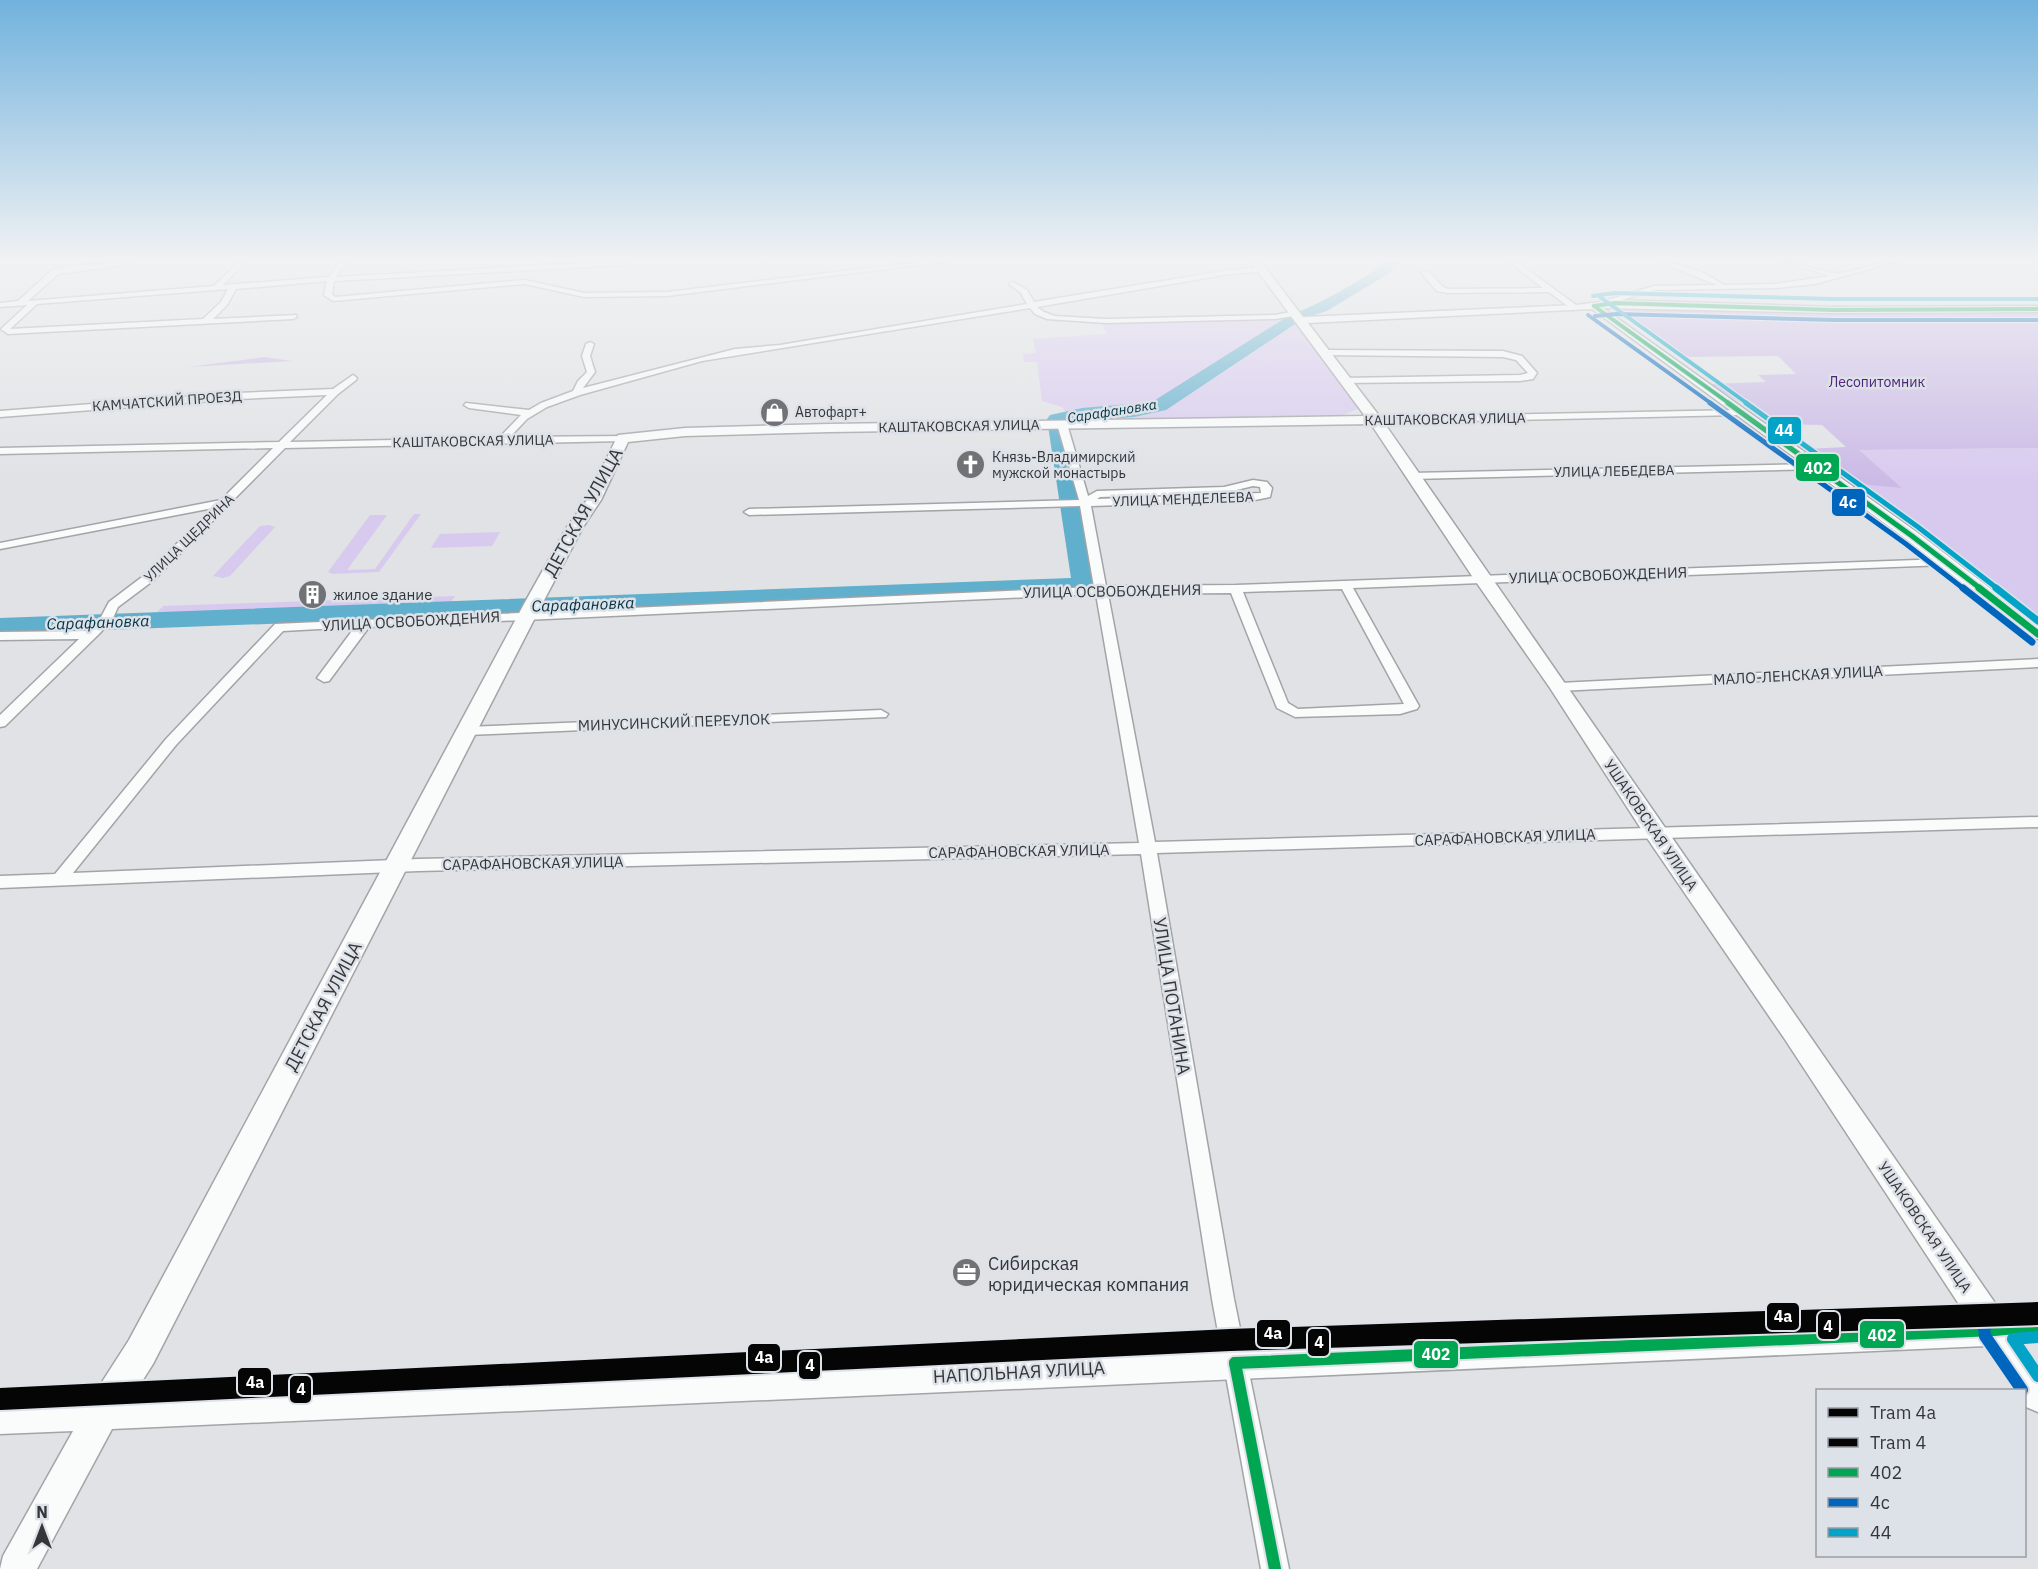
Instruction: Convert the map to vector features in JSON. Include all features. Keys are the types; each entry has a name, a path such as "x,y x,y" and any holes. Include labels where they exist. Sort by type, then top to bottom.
{"street":[{"path":"501,441 514,425 530,413 578,393 735,352 848,335"},
{"name":"УШАКОВСКАЯ УЛИЦА","path":"1312,335 1375,420 1411,476 1558,687 2038,1395"},
{"path":"1638,335 1738,412 1912,536 2038,634"},
{"path":"578,393 582,381 591,372 586,356 590,344"},
{"path":"1325,353 1503,354 1519,358 1533,374 1530,377 1520,378 1345,380"},
{"name":"УЛИЦА ЩЕДРИНА","path":"3,717 94,632 107,618 113,605 150,578 335,392 353,378"},
{"name":"КАМЧАТСКИЙ ПРОЕЗД","path":"0,414 237,396 335,392"},
{"path":"470,405 492,410 530,413"},
{"name":"КАШТАКОВСКАЯ УЛИЦА","path":"0,452 623,438 685,432 1738,412"},
{"name":"УЛИЦА ПОТАНИНА","path":"1062,424 1085,503 1148,848 1235,1363 1275,1569"},
{"name":"ДЕТСКАЯ УЛИЦА","path":"16,1569 102,1413 146,1341 530,610 575,528 594,500 623,438"},
{"name":"УЛИЦА ЛЕБЕДЕВА","path":"1411,476 1816,467"},
{"name":"УЛИЦА МЕНДЕЛЕЕВА","path":"749,512 1085,503 1250,498 1266,495 1267,488 1263,484 1253,483 1224,490 1097,494 1085,503"},
{"path":"0,546 227,501"},
{"name":"УЛИЦА ОСВОБОЖДЕНИЯ","path":"59,880 171,741 279,627 365,623 530,610 1100,590 1236,589 1945,562"},
{"path":"1236,589 1282,705 1295,713 1400,710 1412,706 1345,584"},
{"path":"324,678 365,623"},
{"path":"0,636 94,632"},
{"name":"МАЛО-ЛЕНСКАЯ УЛИЦА","path":"1558,687 2038,663"},
{"name":"МИНУСИНСКИЙ ПЕРЕУЛОК","path":"467,731 881,714"},
{"name":"САРАФАНОВСКАЯ УЛИЦА","path":"0,882 396,866 1148,848 2038,822"},
{"name":"НАПОЛЬНАЯ УЛИЦА","path":"0,1417 1994,1330 2038,1326"}],"shaded area":[{"path":"1089,335 1303,335 1358,409 1340,416 1071,419 1062,407 1042,401 1037,362 1024,362 1023,354 1036,353 1033,339"},
{"path":"2038,448 2038,615 1858,484 1901,487 1858,450"},
{"path":"414,514 421,514 379,572 332,574 328,572 370,515 387,515 347,570 375,569"},
{"path":"260,526 275,527 230,576 223,578 213,576"},
{"path":"500,532 492,546 431,548 440,534"},
{"path":"455,596 448,607 150,620 163,606"}],"green space":[{"name":"Лесопитомник","path":"1650,335 2038,335 2038,448 1859,450 1902,488 1858,484 1807,449 1846,447 1822,425 1774,424 1711,384 1766,382 1758,375 1796,374 1778,356 1678,357"},
{"path":"265,357 292,361 188,367"}],"waterway":[{"name":"Сарафановка","path":"1071,501 1057,419 1159,406 1269,335"},
{"path":"1223,495 1242,492"},
{"path":"1098,498 1169,496"},
{"name":"Сарафановка","path":"0,626 1085,585 1072,505"}],"tram line":[{"name":"4a","path":"0,1394 1230,1335 2038,1308"},
{"name":"4","path":"1,1404 1230,1345 2038,1319"}],"transit line":[{"name":"4с","path":"1616,335 1906,544 2032,642"},
{"name":"402","path":"1634,335 1912,536 2038,634"},
{"name":"44","path":"1653,335 1918,527 2038,621"},
{"name":"4с","path":"2021,1389 1985,1336 1984,1328 1992,1320 2037,1316"},
{"name":"402","path":"1235,1363 1994,1330 2038,1326"},
{"name":"44","path":"2038,1337 2013,1339 2038,1376"},
{"name":"402","path":"1235,1363 1275,1569"}],"place":[{"name":"Автофарт+","path":"774,412"},
{"name":"Князь-Владимирский мужской монастырь","path":"971,465"},
{"name":"жилое здание","path":"312,594"},
{"name":"Сибирская юридическая компания","path":"967,1273"}]}
